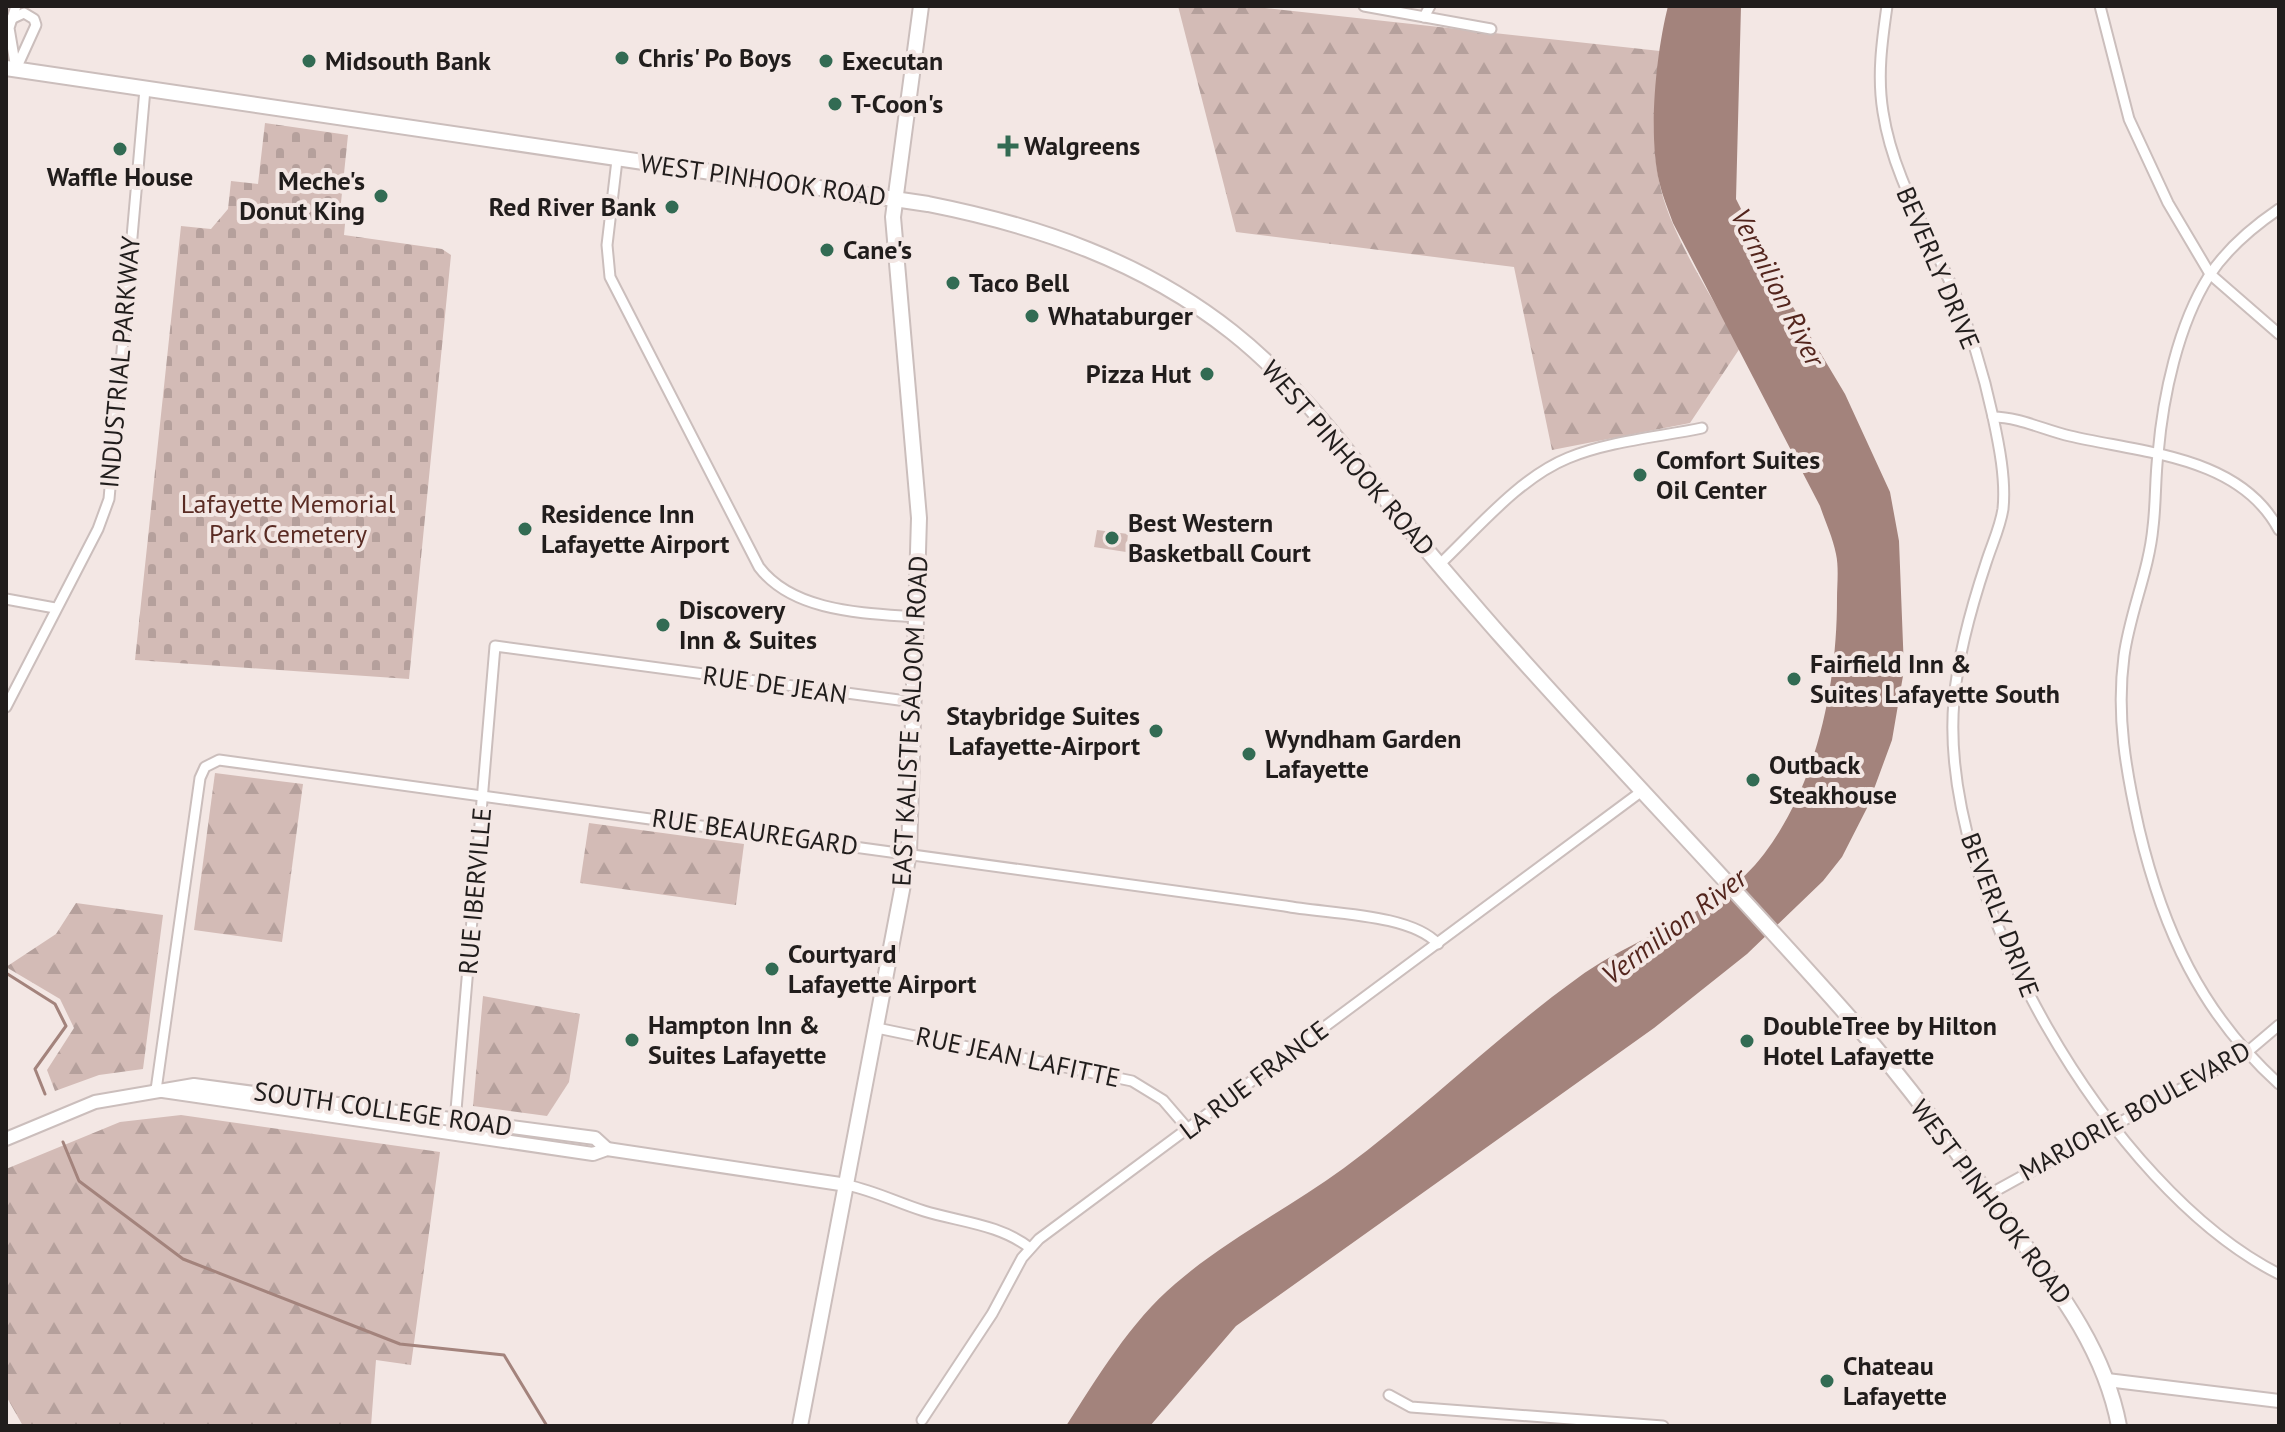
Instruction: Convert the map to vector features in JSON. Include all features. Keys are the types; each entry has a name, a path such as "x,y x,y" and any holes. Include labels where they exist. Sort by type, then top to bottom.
{"main road":[{"name":"EAST KALISTE SALOOM ROAD","path":"800,1426 909,853 918,483 895,261 894,199 921,6"},
{"name":"WEST PINHOOK ROAD","path":"9,70 894,199 996,218 1056,235 1127,266 1203,311 1259,354 1301,397 1439,565 1859,1027 2076,1316 2107,1380 2119,1426"}],"street":[{"path":"9,70 9,28 16,6"},
{"path":"9,70 35,31 34,6"},
{"path":"1364,6 1491,29"},
{"path":"1424,17 1430,6"},
{"name":"BEVERLY DRIVE","path":"1887,6 1879,73 1892,156 1911,206 1954,292 1993,417 2002,470 2003,509 1954,697 1956,786 1981,882 2022,982 2054,1040 2114,1126 2150,1170 2197,1216 2231,1245 2279,1274"},
{"path":"2100,6 2135,138 2168,203 2210,274 2279,334"},
{"path":"11,19 24,13 34,19"},
{"name":"INDUSTRIAL PARKWAY","path":"6,707 98,529 112,484 145,89"},
{"path":"617,160 607,245 610,277 759,567 781,590 802,600 916,617"},
{"path":"2279,209 2247,234 2210,274 2177,354 2157,456 2153,534 2131,616 2122,687 2121,731 2128,783 2148,872 2172,939 2246,1053 2279,1084"},
{"path":"1993,417 2014,419 2046,430 2196,464 2228,478 2259,502 2279,530"},
{"path":"1439,565 1518,492 1555,465 1583,454 1702,428"},
{"path":"6,599 55,608"},
{"name":"RUE DE JEAN","path":"495,646 914,702"},
{"name":"RUE IBERVILLE","path":"454,1134 495,646"},
{"name":"RUE BEAUREGARD","path":"156,1090 200,778 209,764 224,760 1402,924 1422,930 1438,944"},
{"name":"LA RUE FRANCE","path":"922,1420 1030,1248 1642,791"},
{"name":"MARJORIE BOULEVARD","path":"1988,1195 2246,1053 2279,1025"},
{"name":"RUE JEAN LAFITTE","path":"877,1028 1132,1081 1163,1100 1188,1129"},
{"name":"SOUTH COLLEGE ROAD","path":"6,1139 95,1102 156,1090 207,1085 595,1138 607,1149"},
{"name":"SOUTH COLLEGE ROAD","path":"156,1090 593,1154 607,1149 847,1185 888,1196 926,1212 985,1226 1030,1248"},
{"path":"2107,1380 2279,1401"},
{"path":"1389,1395 1411,1407 1663,1426"}],"green space":[{"path":"1178,6 1246,6 1660,51 1655,116 1659,181 1682,245 1740,348 1690,423 1552,450 1514,267 1236,232"},
{"name":"Lafayette Memorial Park Cemetery","path":"265,123 348,135 340,212 346,213 344,235 442,249 451,255 409,679 135,660 181,226 211,229 228,209 231,181 258,184"},
{"name":"Best Western Basketball Court","path":"1097,530 1128,534 1126,552 1094,547"},
{"path":"215,773 303,784 282,942 194,930"},
{"path":"589,823 744,844 736,905 580,883"},
{"path":"76,903 163,915 143,1069 99,1075 55,1091 47,1070 74,1028 60,999 6,967 56,934"},
{"path":"483,996 580,1014 569,1082 547,1116 473,1106"},
{"path":"181,1115 440,1152 411,1365 376,1360 371,1426 23,1426 6,1396 6,1169 120,1122"}],"water":[{"name":"Vermilion River","path":"1668,6 1741,6 1736,199 1778,282 1845,394 1890,492 1899,541 1904,670 1892,740 1867,808 1842,857 1823,881 1747,954 1654,1028 1236,1326 1150,1426 1066,1426 1129,1333 1175,1284 1344,1168 1579,977 1724,893 1764,854 1798,797 1828,699 1836,632 1837,559 1820,506 1673,223 1662,192 1656,162 1654,117 1657,70"}],"waterway":[{"path":"6,973 55,1004 66,1026 35,1069 45,1094"},
{"path":"63,1142 79,1181 183,1259 400,1344 504,1355 547,1426"}],"place":[{"name":"Chris' Po Boys","path":"622,58"},
{"name":"Midsouth Bank","path":"309,61"},
{"name":"Executan","path":"826,61"},
{"name":"T-Coon's","path":"835,104"},
{"name":"Walgreens","path":"1008,146"},
{"name":"Waffle House","path":"120,149"},
{"name":"Meche's Donut King","path":"381,196"},
{"name":"Red River Bank","path":"672,207"},
{"name":"Cane's","path":"827,250"},
{"name":"Taco Bell","path":"953,283"},
{"name":"Whataburger","path":"1032,316"},
{"name":"Pizza Hut","path":"1207,374"},
{"name":"Comfort Suites Oil Center","path":"1640,475"},
{"name":"Residence Inn Lafayette Airport","path":"525,529"},
{"name":"Best Western Basketball Court","path":"1112,538"},
{"name":"Discovery Inn & Suites","path":"663,625"},
{"name":"Fairfield Inn & Suites Lafayette South","path":"1794,679"},
{"name":"Staybridge Suites Lafayette-Airport","path":"1156,731"},
{"name":"Wyndham Garden Lafayette","path":"1249,754"},
{"name":"Outback Steakhouse","path":"1753,780"},
{"name":"Courtyard Lafayette Airport","path":"772,969"},
{"name":"Hampton Inn & Suites Lafayette","path":"632,1040"},
{"name":"DoubleTree by Hilton Hotel Lafayette","path":"1747,1041"},
{"name":"Chateau Lafayette","path":"1827,1381"}]}
